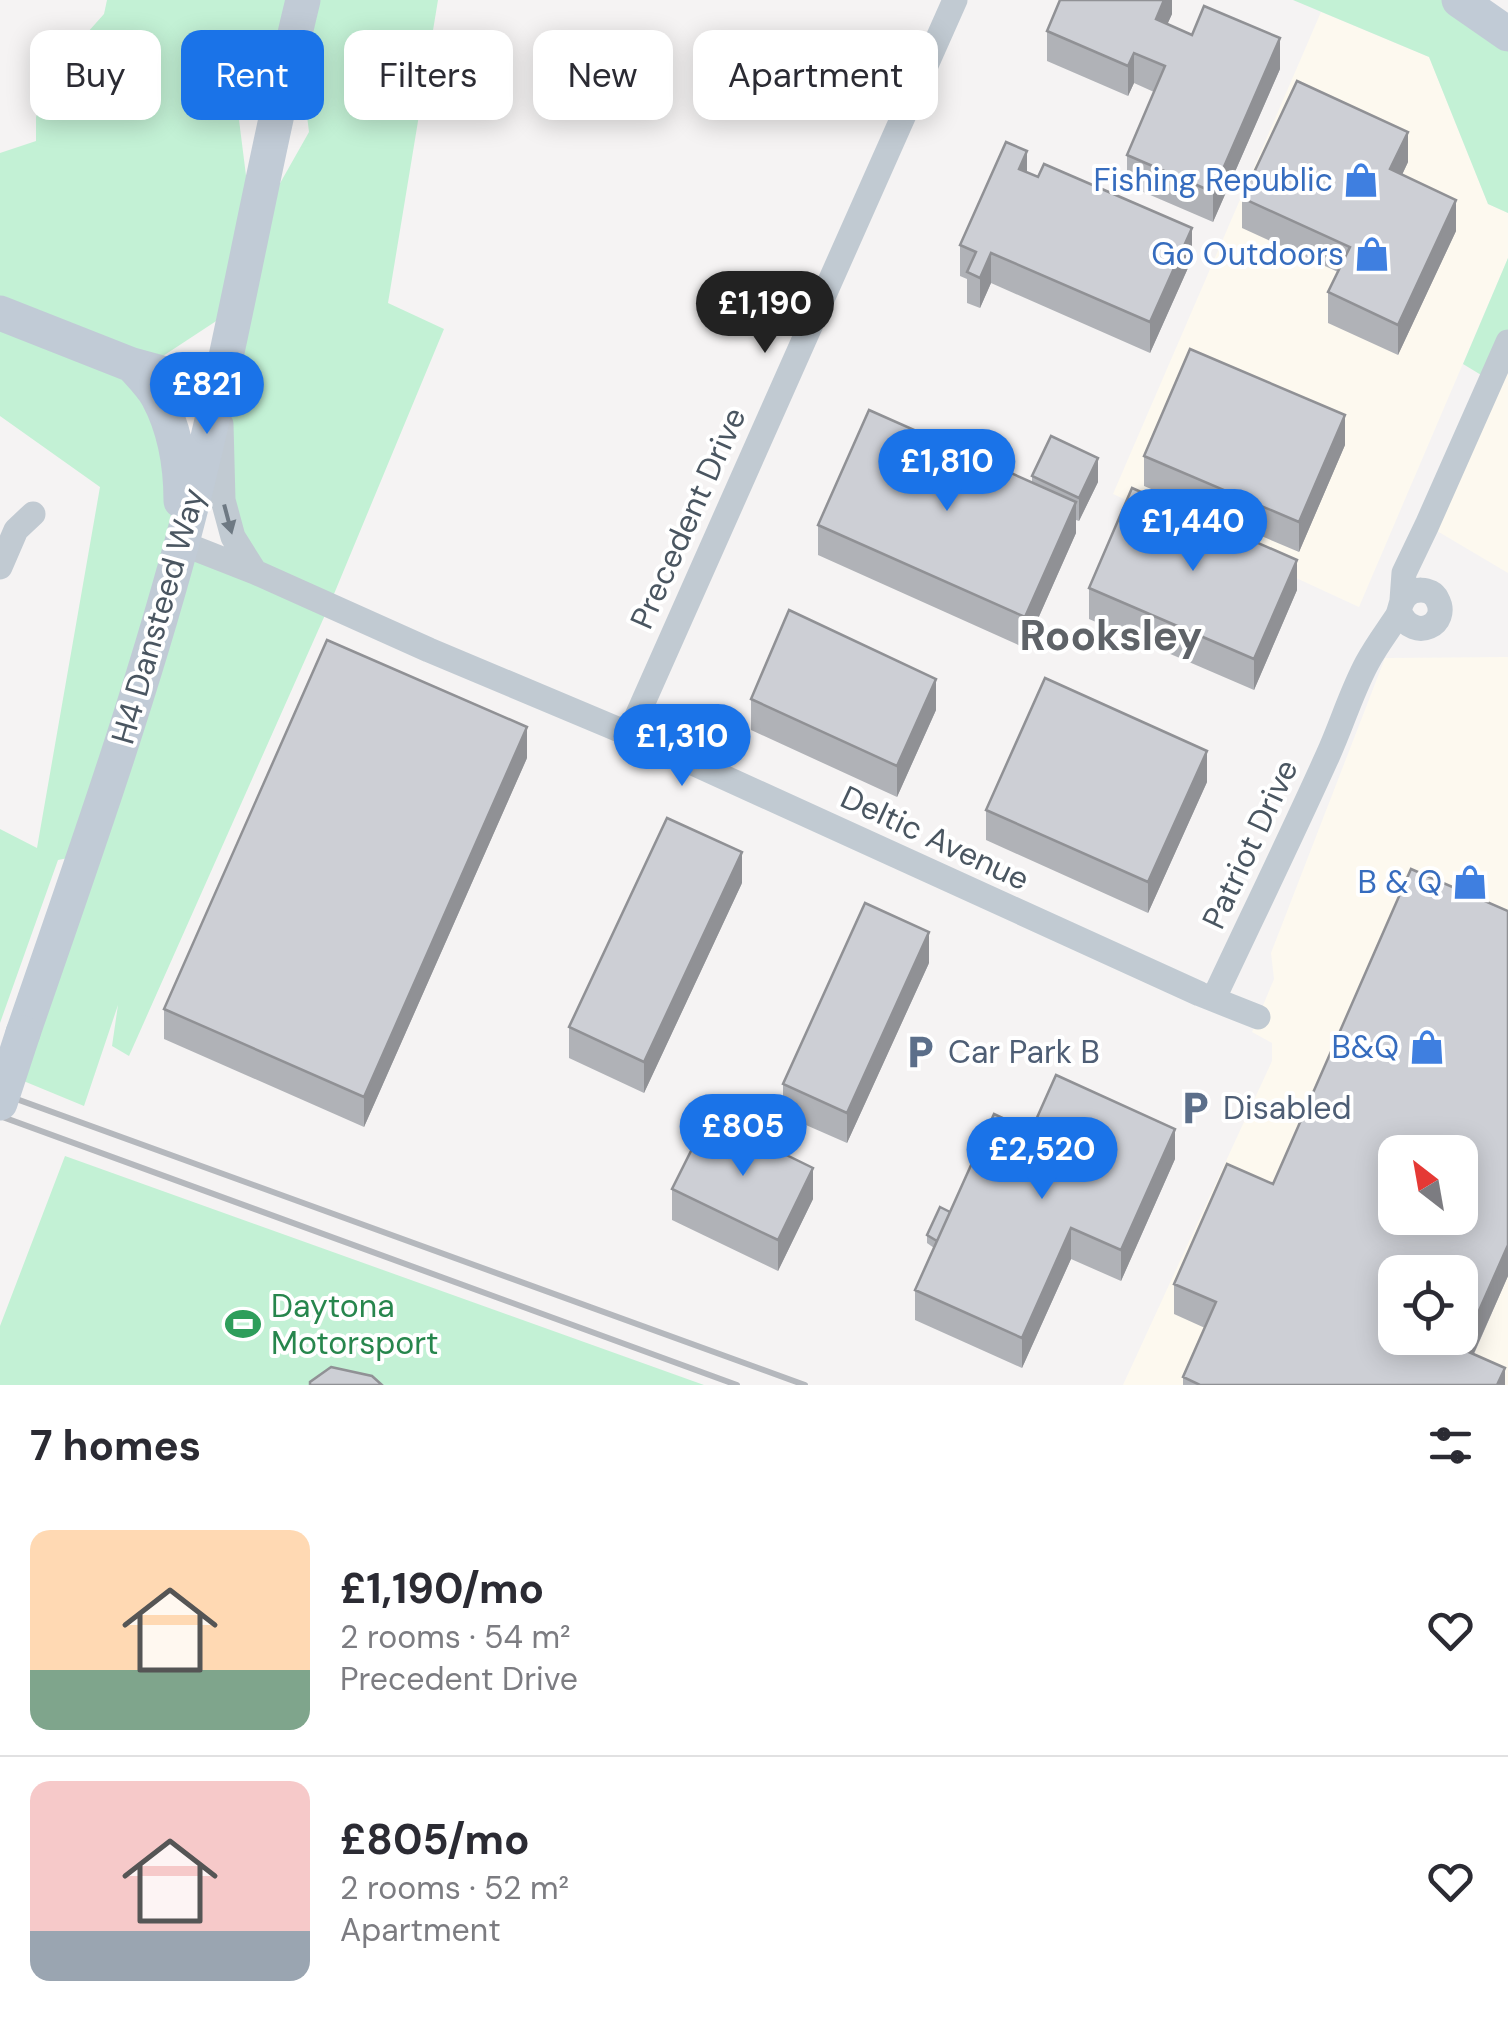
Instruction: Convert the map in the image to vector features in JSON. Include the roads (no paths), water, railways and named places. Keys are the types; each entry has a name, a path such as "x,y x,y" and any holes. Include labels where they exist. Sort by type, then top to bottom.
{"street":[{"name":"H4 Dansteed Way","path":"0,1104 138,695 182,542 220,389 303,0"},
{"name":"Precedent Drive","path":"628,734 955,0"},
{"path":"1458,0 1508,34"},
{"path":"0,313 132,365 220,389 223,500 233,537 255,572"},
{"name":"Patriot Drive","path":"1214,998 1329,752 1352,692 1379,640 1406,614 1404,573 1508,342"},
{"path":"132,365 157,395 173,434 181,475 182,542"},
{"path":"0,567 16,530 33,514"},
{"name":"Patriot Drive","path":"1428,525 1429,591"},
{"name":"Deltic Avenue","path":"182,542 628,734 1258,1017"},
{"path":"1423,589 1438,600 1440,614 1426,628 1406,614 1409,593 1423,589"}],"railway":[{"path":"0,1093 805,1385"},
{"path":"0,1116 737,1385"}],"place":[{"name":"Fishing Republic","path":"1361,180"},
{"name":"Go Outdoors","path":"1372,254"},
{"name":"B & Q","path":"1470,882"},
{"name":"B&Q","path":"1427,1047"},
{"name":"Car Park B","path":"920,1052"},
{"name":"Disabled","path":"1195,1108"},
{"name":"Daytona Motorsport","path":"243,1324"}],"district":[{"name":"Rooksley","path":"1111,635"}]}
